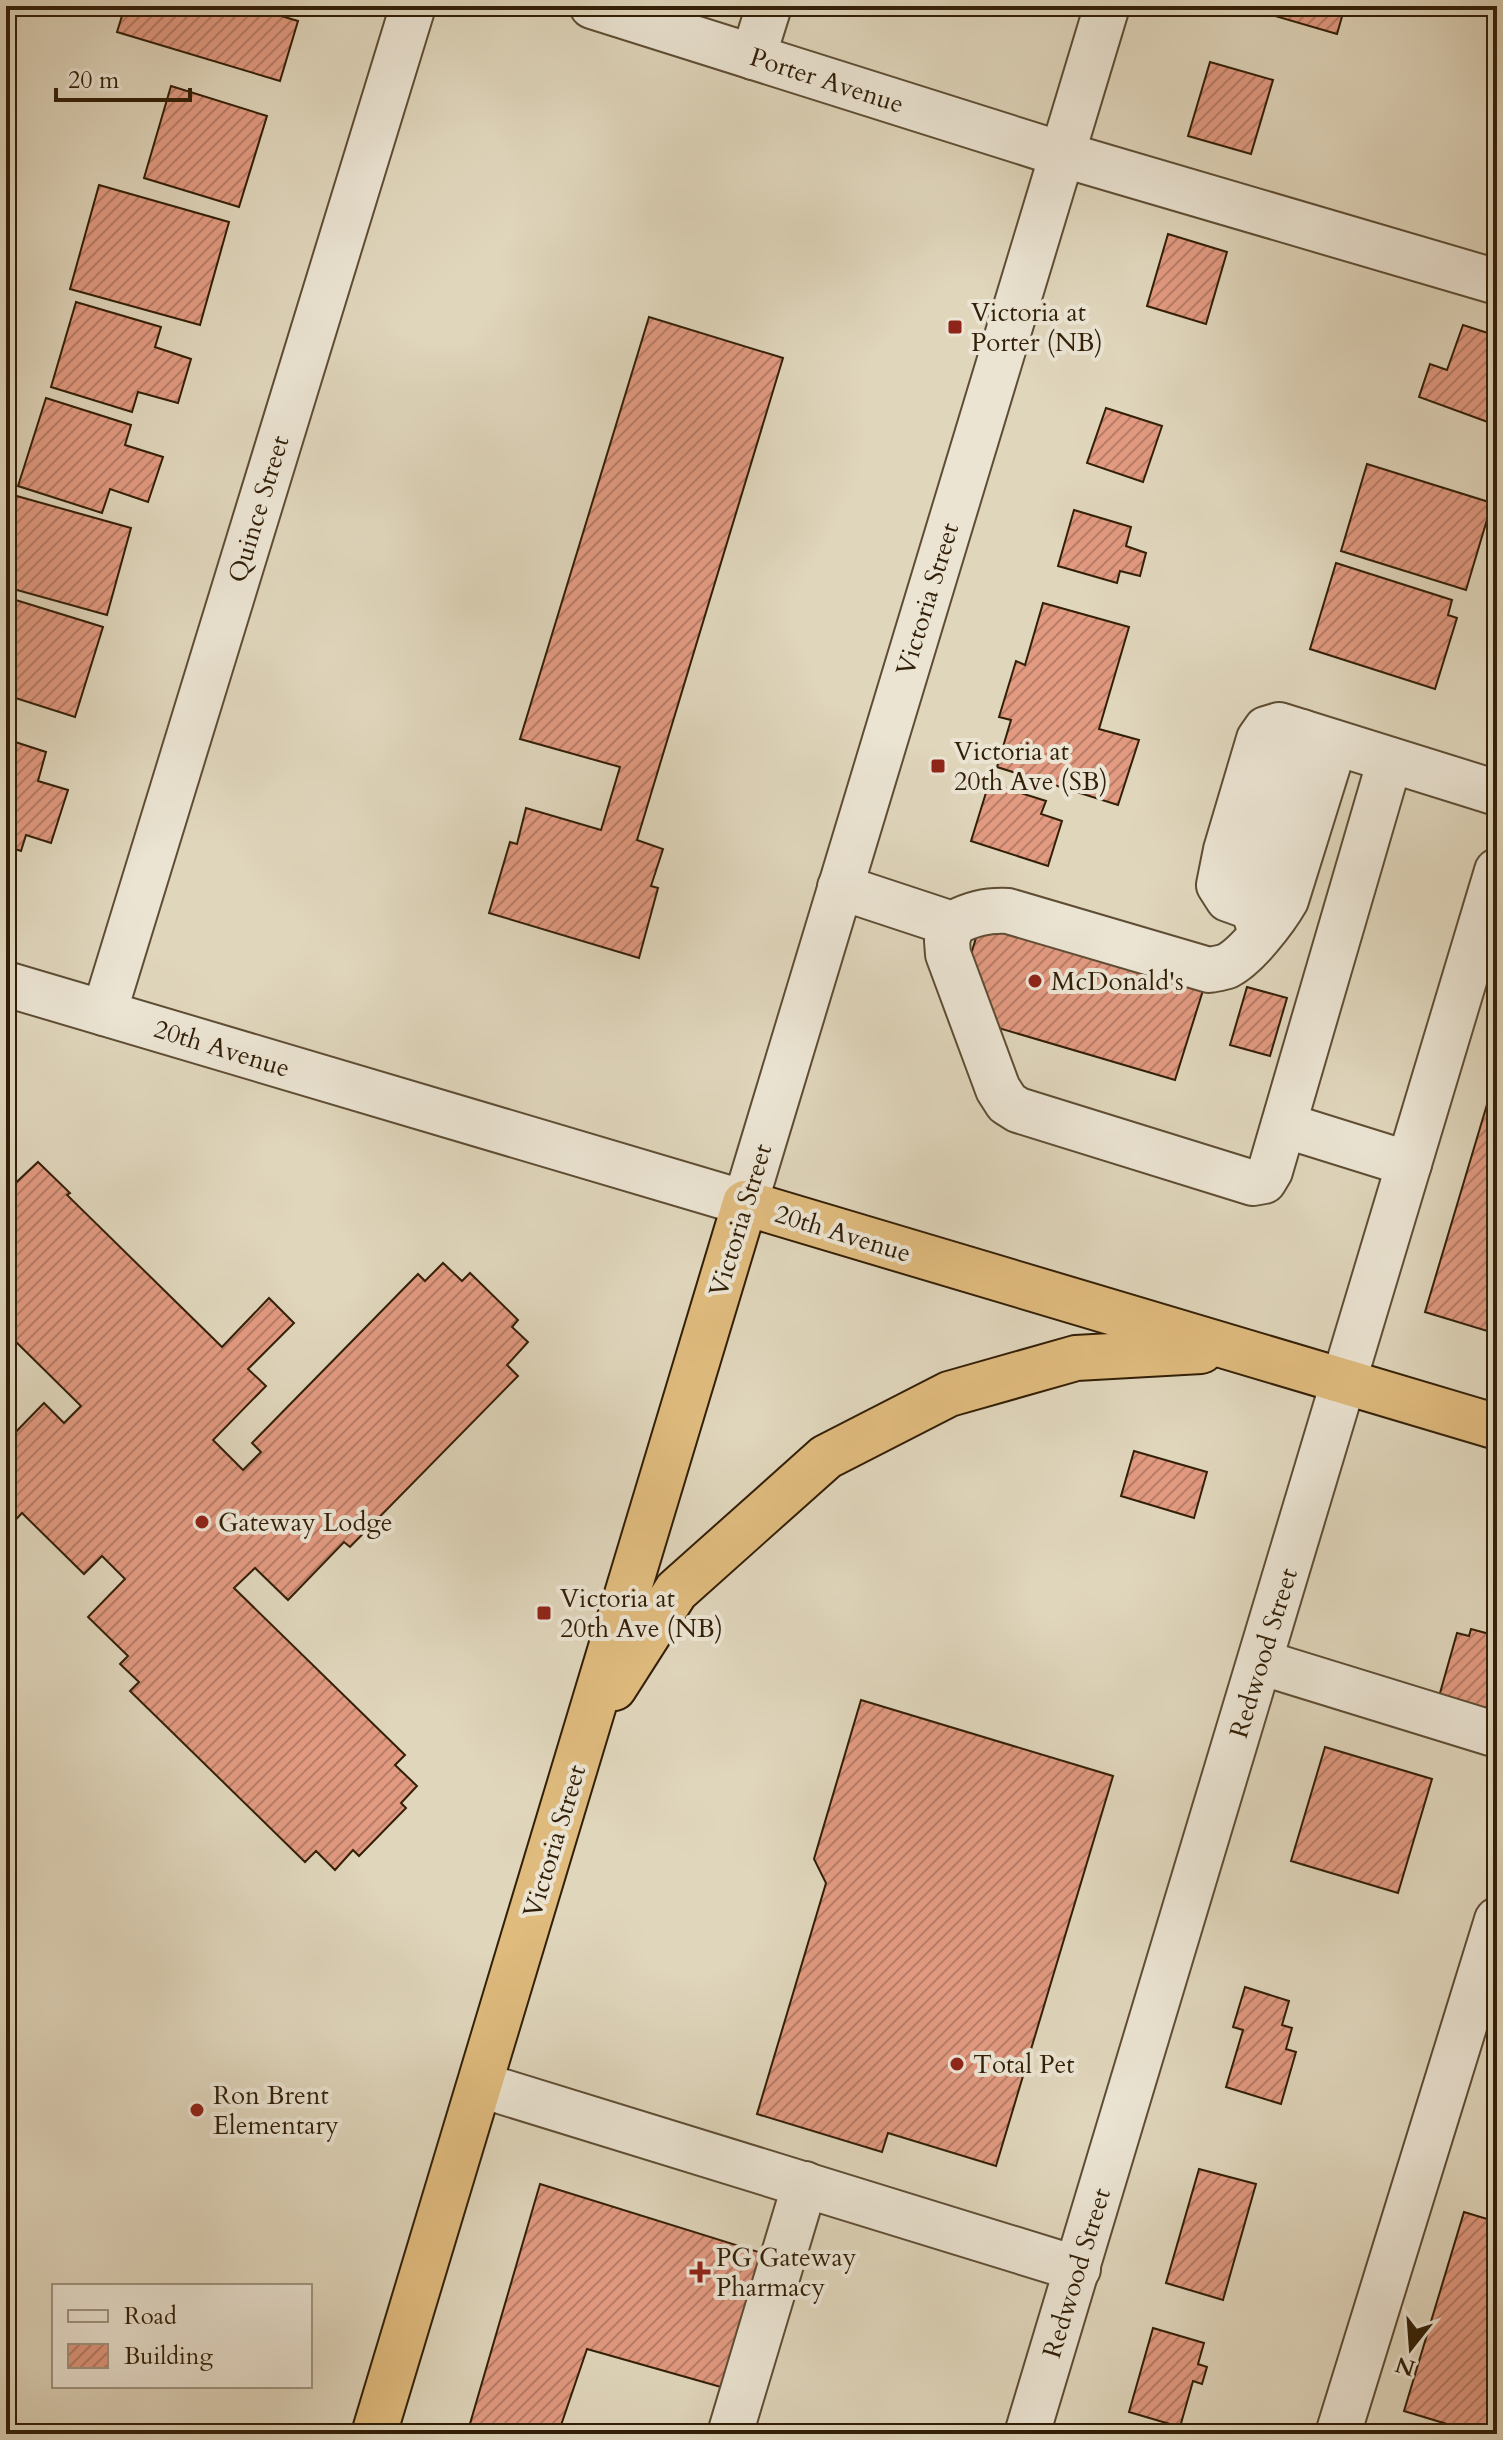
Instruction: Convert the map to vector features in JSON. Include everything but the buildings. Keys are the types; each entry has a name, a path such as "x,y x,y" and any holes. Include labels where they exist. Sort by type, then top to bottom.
{"highway":[{"name":"20th Avenue","path":"745,1203 1497,1427"},
{"name":"Victoria Street","path":"374,2434 745,1203"},
{"path":"587,1730 676,1591 826,1457 949,1394 1076,1358 1232,1349"}],"street":[{"name":"Quince Street","path":"104,1013 413,6"},
{"name":"Porter Avenue","path":"592,6 1061,154 1497,282"},
{"path":"753,57 769,6"},
{"name":"Victoria Street","path":"745,1203 1107,6"},
{"path":"1318,738 1286,900 1277,915 1257,920 1228,899 1219,885 1226,850 1259,739 1266,729 1279,725 1497,793"},
{"path":"952,924 947,941 948,954 998,1089 1007,1103 1018,1110 1253,1183 1264,1181 1284,1125 1390,760"},
{"name":"Redwood Street","path":"1027,2434 1497,871"},
{"path":"840,887 952,924 972,914 990,910 1008,911 1209,970 1226,967 1247,952 1257,920"},
{"name":"20th Avenue","path":"6,984 745,1203"},
{"path":"1284,1125 1409,1164"},
{"path":"1260,1662 1497,1735"},
{"path":"1338,2434 1497,1920"},
{"path":"481,2085 1078,2269"},
{"path":"730,2434 805,2184"}],"place":[{"name":"Victoria at Porter (NB)","path":"955,327"},
{"name":"Victoria at 20th Ave (SB)","path":"938,766"},
{"name":"McDonald's","path":"1035,981"},
{"name":"Gateway Lodge","path":"202,1522"},
{"name":"Victoria at 20th Ave (NB)","path":"544,1613"},
{"name":"Total Pet","path":"957,2064"},
{"name":"Ron Brent Elementary","path":"197,2110"},
{"name":"PG Gateway Pharmacy","path":"700,2272"}]}
